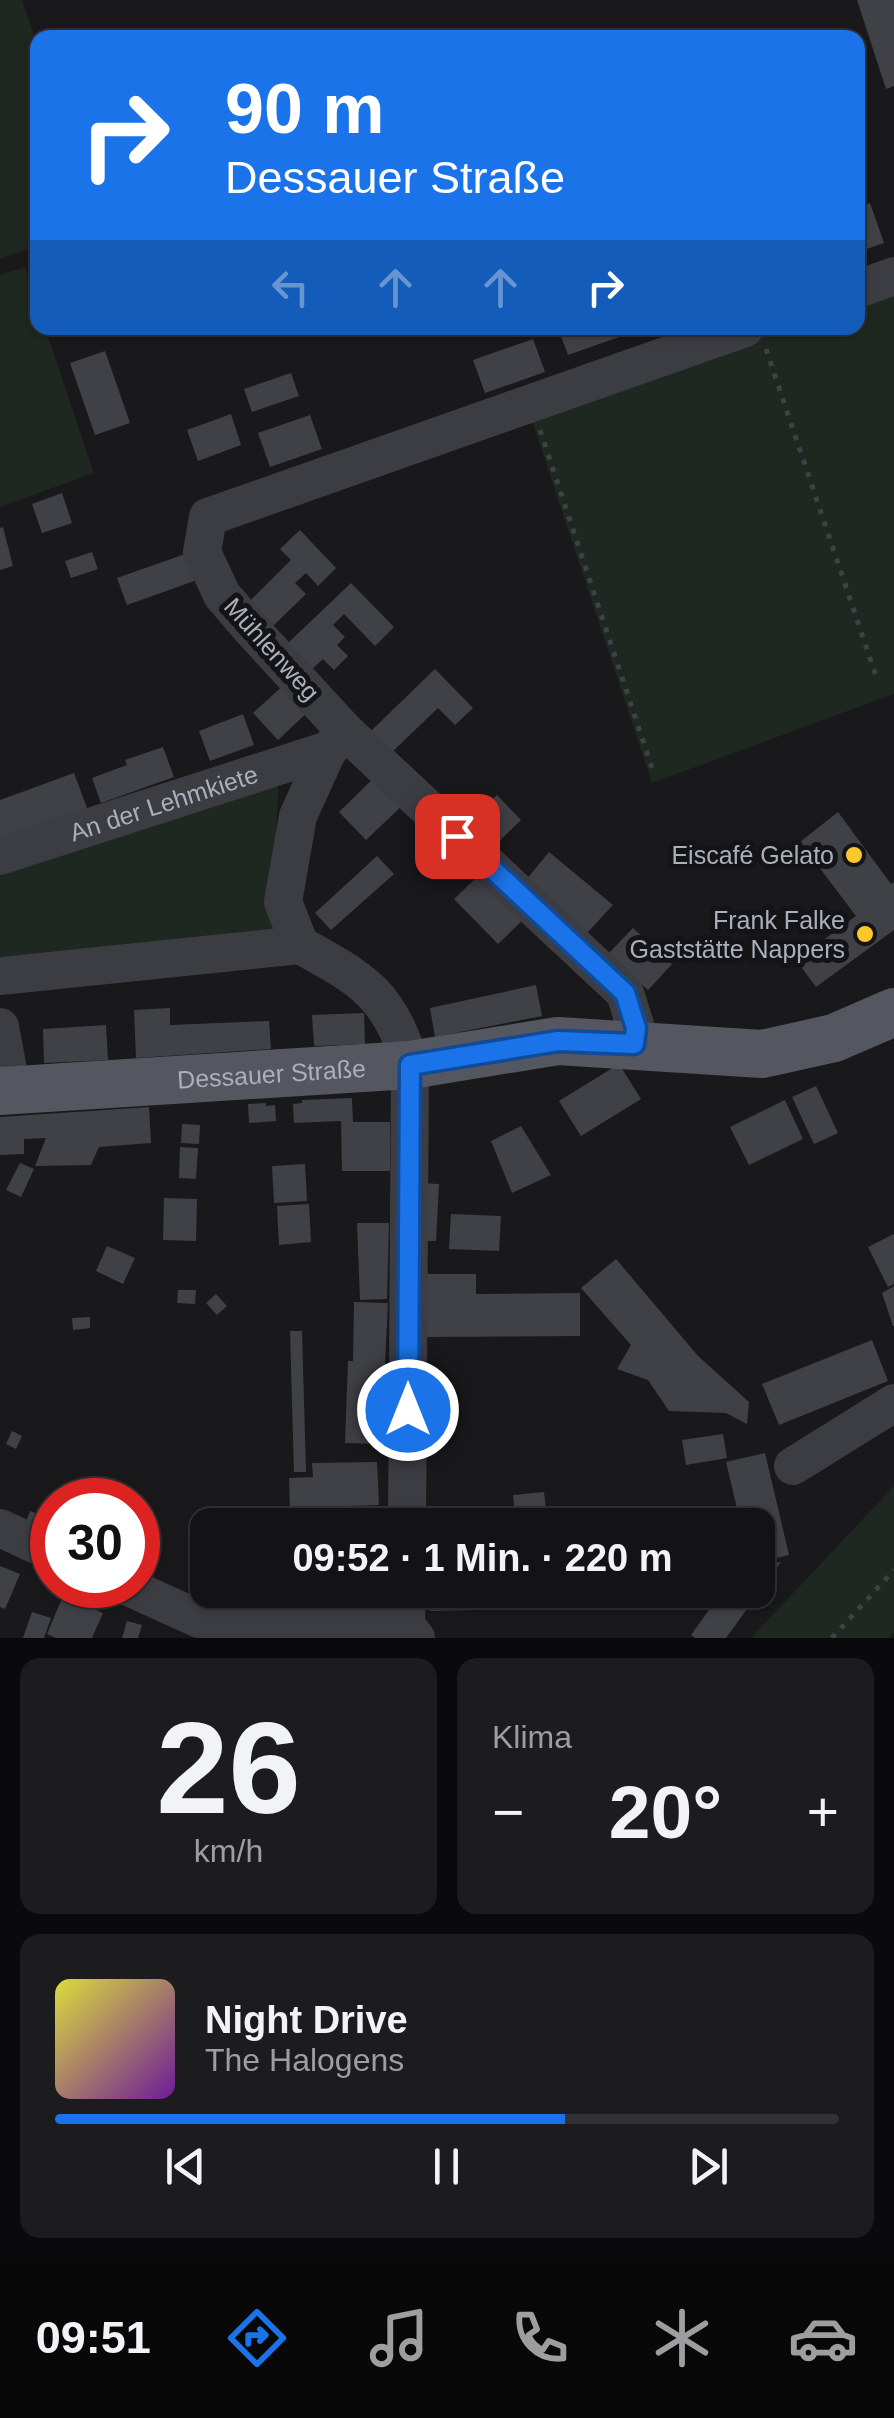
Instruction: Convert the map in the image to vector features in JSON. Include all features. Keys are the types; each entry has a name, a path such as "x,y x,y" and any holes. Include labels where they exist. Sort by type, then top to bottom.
{"main road":[{"name":"Dessauer Straße","path":"6,1091 410,1065 558,1041 762,1054 834,1038 894,1012"}],"street":[{"path":"865,286 894,276"},
{"name":"Mühlenweg","path":"634,1044 636,1028 625,993 336,741 222,595 202,552 208,517 531,403 755,337"},
{"path":"300,945 283,902 298,816 336,741"},
{"name":"An der Lehmkiete","path":"0,856 336,741"},
{"path":"0,976 300,945 360,978 386,1007 410,1065 407,1508"},
{"path":"0,1027 6,1091"},
{"path":"793,1466 894,1403"},
{"path":"0,1528 30,1542"},
{"path":"160,1601 199,1619 409,1618"}],"path":[{"path":"755,337 877,680"},
{"path":"531,403 654,774"},
{"path":"832,1638 894,1570"}],"shaded area":[{"path":"0,0 22,0 32,30 30,248 0,259"},
{"path":"25,267 30,282 30,335 47,335 94,473 0,507 0,275"},
{"path":"894,288 894,694 652,783 529,412 749,335 865,335 865,296"},
{"path":"279,779 272,911 281,936 11,961 0,955 0,865"},
{"path":"894,1486 894,1632 889,1638 751,1638"}],"building":[{"path":"857,0 894,0 894,86 886,89"},
{"path":"870,203 884,243 865,250 865,205"},
{"path":"561,335 625,335 568,355"},
{"path":"533,339 545,372 485,393 473,360"},
{"path":"105,351 130,423 95,435 70,363"},
{"path":"291,373 299,396 252,412 244,389"},
{"path":"231,414 241,445 198,461 187,430"},
{"path":"310,415 322,449 270,467 258,433"},
{"path":"62,493 72,523 42,533 32,504"},
{"path":"3,527 13,566 0,570 0,528"},
{"path":"300,530 336,568 318,586 306,573 295,583 306,594 272,627 248,603 291,560 280,549"},
{"path":"92,552 98,569 71,578 65,561"},
{"path":"188,553 197,580 127,605 117,578"},
{"path":"351,583 394,627 375,646 344,614 333,625 345,637 337,645 348,656 334,670 323,659 312,669 287,644"},
{"path":"435,669 473,708 455,725 438,708 392,752 371,731"},
{"path":"286,683 311,709 278,740 253,713"},
{"path":"243,714 254,745 210,761 199,731"},
{"path":"163,747 174,777 101,803 92,778 127,765 125,760"},
{"path":"74,773 87,808 0,839 0,800"},
{"path":"379,773 407,801 366,840 339,812"},
{"path":"497,795 521,820 487,853 463,828"},
{"path":"838,812 891,884 894,882 894,930 816,987 796,960 856,916 800,842"},
{"path":"549,852 613,905 587,933 526,880"},
{"path":"377,856 394,874 331,930 315,913"},
{"path":"484,870 528,915 498,944 454,899"},
{"path":"633,928 672,964 648,990 608,954"},
{"path":"536,985 542,1016 435,1037 430,1008"},
{"path":"170,1008 170,1025 269,1021 271,1049 136,1058 134,1010"},
{"path":"364,1013 365,1044 314,1046 312,1015"},
{"path":"106,1025 108,1060 44,1063 43,1029"},
{"path":"619,1064 641,1099 581,1136 559,1101"},
{"path":"816,1086 838,1133 814,1144 792,1097"},
{"path":"352,1098 353,1122 390,1122 390,1171 342,1171 341,1121 294,1123 293,1104 302,1100"},
{"path":"785,1100 803,1139 749,1165 730,1127"},
{"path":"248,1104 275,1105 276,1121 249,1123"},
{"path":"149,1107 151,1143 99,1147 91,1165 35,1166 46,1138 24,1139 24,1154 0,1155 0,1117"},
{"path":"182,1124 200,1125 199,1144 181,1143"},
{"path":"521,1126 551,1175 512,1193 491,1141"},
{"path":"180,1147 198,1148 196,1179 179,1178"},
{"path":"20,1163 34,1169 21,1197 6,1190"},
{"path":"305,1164 307,1201 274,1203 272,1166"},
{"path":"422,1183 439,1184 436,1241 420,1241"},
{"path":"164,1198 197,1199 196,1241 163,1240"},
{"path":"309,1204 311,1242 279,1245 277,1206"},
{"path":"451,1214 501,1216 499,1251 449,1249"},
{"path":"357,1223 389,1223 387,1299 360,1300"},
{"path":"894,1234 894,1284 888,1287 868,1247"},
{"path":"107,1246 135,1258 123,1284 96,1271"},
{"path":"616,1259 698,1356 749,1402 747,1424 726,1413 669,1411 648,1380 617,1369 631,1345 581,1288"},
{"path":"424,1274 476,1274 476,1294 580,1293 580,1336 424,1337"},
{"path":"894,1286 894,1326 893,1326 882,1293"},
{"path":"178,1290 196,1290 195,1304 177,1303"},
{"path":"216,1294 227,1306 217,1315 206,1303"},
{"path":"354,1302 388,1303 381,1444 345,1443"},
{"path":"90,1317 90,1328 73,1330 72,1318"},
{"path":"290,1331 302,1331 306,1472 294,1472"},
{"path":"872,1340 888,1381 779,1425 762,1384"},
{"path":"12,1431 22,1436 16,1449 6,1444"},
{"path":"723,1434 727,1458 686,1465 682,1440"},
{"path":"765,1453 789,1555 775,1558 775,1508 737,1508 726,1462"},
{"path":"377,1462 379,1505 290,1508 289,1478 313,1477 312,1463"},
{"path":"544,1492 546,1508 514,1508 513,1495"},
{"path":"0,1566 20,1574 5,1609 0,1607"},
{"path":"58,1608 91,1608 103,1613 92,1638 56,1638 47,1634"},
{"path":"430,1608 477,1608 477,1610"},
{"path":"710,1608 748,1608 726,1638 691,1635"},
{"path":"32,1612 51,1618 44,1638 23,1638"},
{"path":"127,1621 142,1625 138,1638 122,1638"}],"place":[{"name":"Eiscafé Gelato","path":"854,855"},
{"name":"Frank Falke Gaststätte Nappers","path":"865,934"}],"route":[{"path":"408,1410 410,1065 558,1041 634,1044 636,1028 625,993 457,836"}]}
